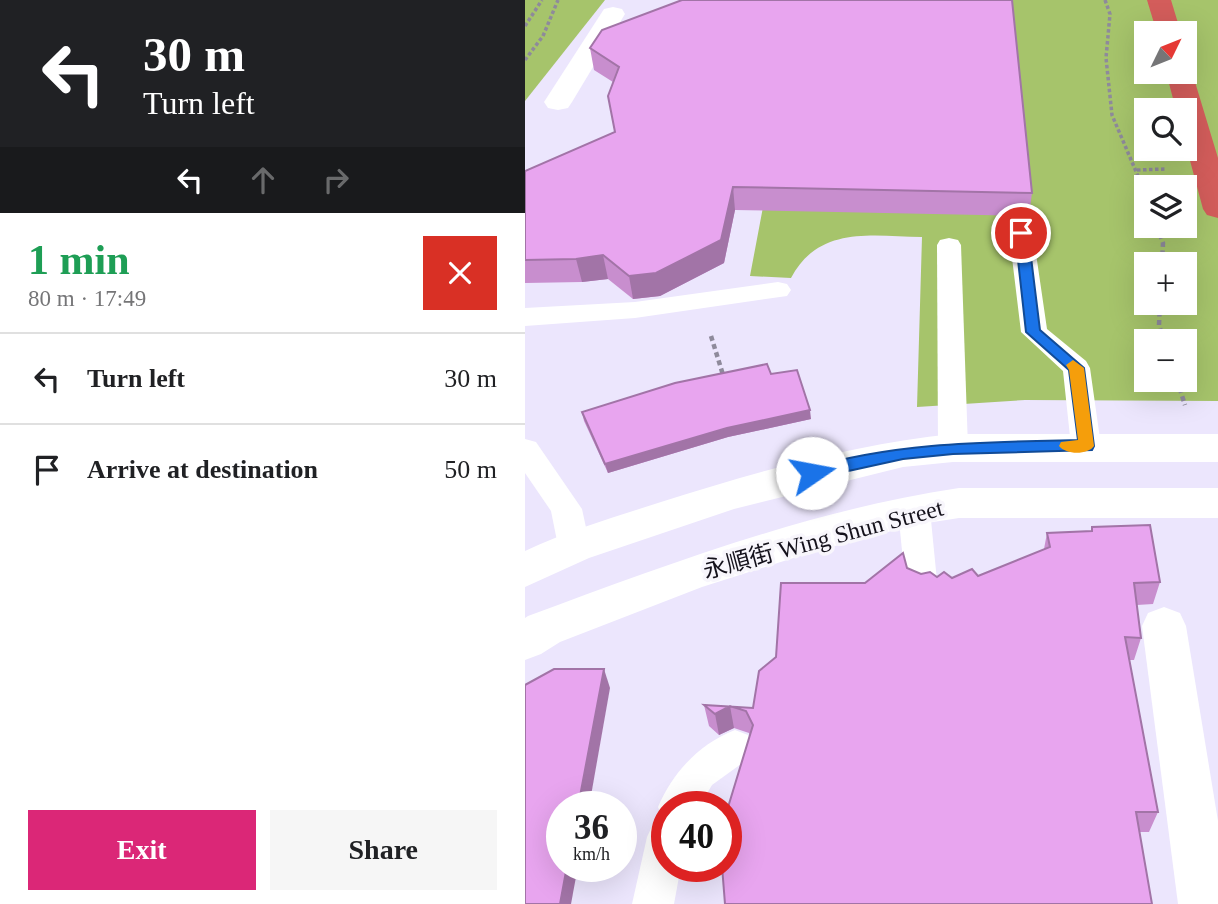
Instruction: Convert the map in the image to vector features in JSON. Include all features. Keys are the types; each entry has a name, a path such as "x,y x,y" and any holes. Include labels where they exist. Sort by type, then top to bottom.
{"highway":[{"path":"1159,0 1165,21"},
{"path":"1182,84 1218,209"}],"street":[{"path":"558,102 613,14"},
{"path":"525,570 574,547 731,495 812,473 903,453 953,448 1218,448"},
{"name":"永順街 Wing Shun Street","path":"525,641 544,629 690,574 812,536 914,510 959,503 1218,503"},
{"path":"1164,626 1205,904"}],"lane":[{"path":"1021,233 1034,332 1076,368 1086,446"},
{"path":"949,245 953,448"},
{"path":"525,317 635,310 778,290"},
{"path":"525,450 566,509 574,547"},
{"path":"914,510 921,581"},
{"path":"687,791 699,773 735,747"},
{"path":"653,904 658,882"}],"path":[{"path":"525,26 542,0"},
{"path":"525,60 537,49 547,28 553,5 558,0"},
{"path":"1105,0 1110,14 1106,58 1112,115 1138,175"},
{"path":"1181,392 1186,406"}],"green space":[{"path":"525,0 605,0 525,101"},
{"path":"802,0 1218,0 1218,401 1025,400 917,407 922,237 866,236 832,241 816,249 791,278 750,276"}],"building":[{"path":"682,0 1012,0 1032,193 733,187 721,240 656,273 629,276 603,255 576,259 525,260 525,171 615,132 608,96 619,67 590,48 602,30"},
{"path":"767,364 771,374 797,370 810,410 727,428 605,464 582,412 675,383"},
{"path":"1150,525 1160,582 1134,583 1141,638 1125,637 1158,812 1136,812 1152,904 725,904 723,882 742,882 742,791 733,791 753,725 746,711 732,707 753,708 759,671 776,657 781,583 865,583 903,553 907,568 921,574 930,572 937,577 944,572 952,578 972,569 978,576 1050,547 1047,533 1092,531 1092,527"},
{"path":"554,669 604,669 581,791 546,791 546,882 564,882 560,904 525,904 525,685"},
{"path":"704,705 729,707 715,714"}],"slow traffic":[{"path":"1067,446 1086,446 1076,368 1073,365"}],"route":[{"path":"812,473 903,453 953,448 1086,446 1076,368 1034,332 1021,233"}]}
